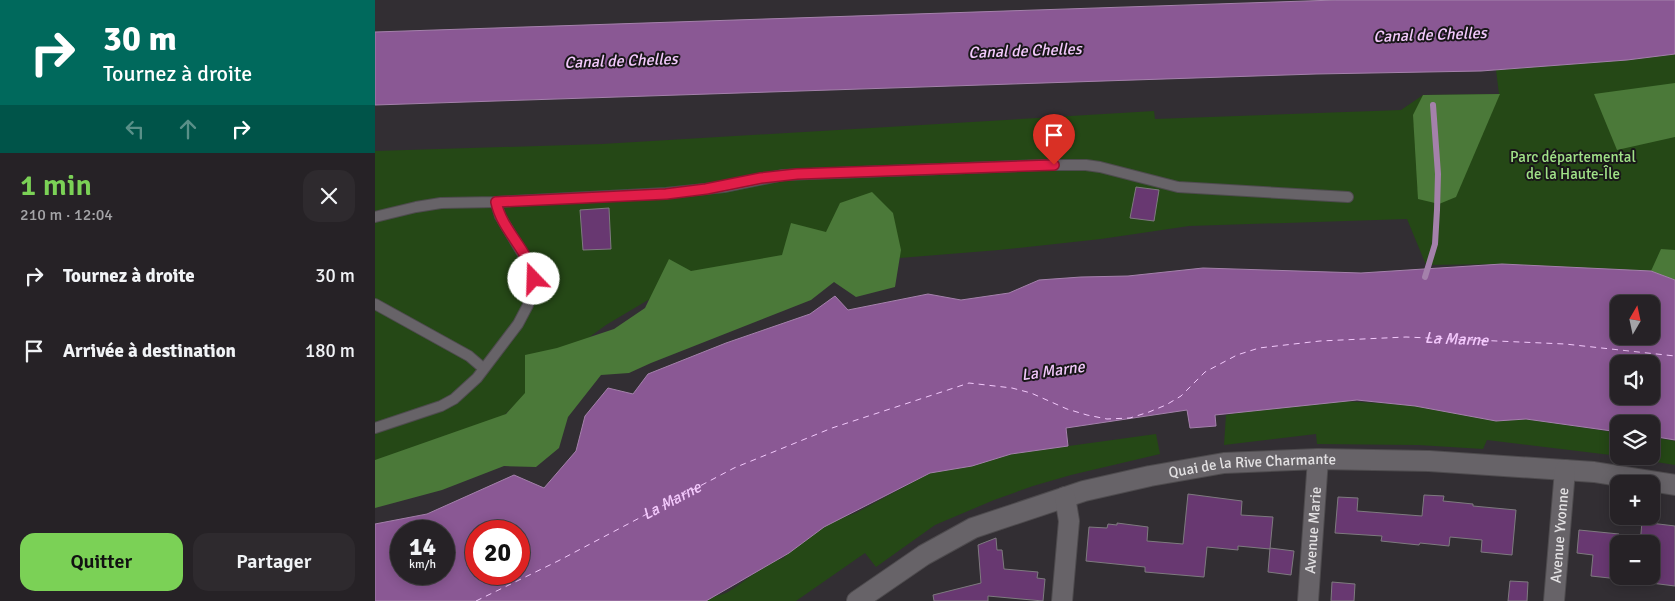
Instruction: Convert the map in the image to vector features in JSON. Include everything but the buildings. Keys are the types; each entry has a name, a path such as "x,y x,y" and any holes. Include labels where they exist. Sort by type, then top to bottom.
{"street":[{"name":"Quai de la Rive Charmante","path":"857,601 924,555 973,528 1065,497 1121,482 1224,463 1318,459 1429,461 1565,470 1626,476 1675,485"},
{"name":"Avenue Marie","path":"1308,601 1318,459"},
{"name":"Avenue Yvonne","path":"1554,601 1565,470"},
{"path":"1062,601 1069,521 1065,497"}],"lane":[{"path":"375,217 441,203 666,194 724,187 783,175 1042,165 1086,165 1100,167 1178,187 1349,196"},
{"path":"375,428 441,406 454,399 469,386 505,344 518,324 531,296 534,279 528,261 503,223 496,202"},
{"path":"375,304 469,356 483,368"}],"green space":[{"name":"Parc départemental de la Haute-Île","path":"1675,54 1675,280 1651,271 1502,264 1426,265 1407,219 1189,226 1101,239 999,250 825,264 670,287 606,325 557,361 537,384 484,434 375,479 375,151 602,144 1154,111 1155,119 1401,110 1423,95 1499,94 1496,70 1627,60"},
{"path":"1675,83 1675,137 1617,150 1594,94"},
{"path":"1500,94 1456,197 1439,204 1418,199 1413,115 1423,95"},
{"path":"872,192 893,213 901,250 895,287 856,297 834,282 811,300 629,373 601,375 568,417 559,448 536,467 504,466 442,490 375,508 375,460 506,414 525,393 525,355 557,348 614,329 645,308 669,259 691,271 782,255 791,223 826,232 840,203"},
{"path":"1661,249 1675,250 1675,280 1651,271"},
{"path":"1341,401 1411,405 1496,421 1526,419 1610,432 1610,455 1487,440 1483,449 1418,445 1317,444 1316,434 1224,445 1226,415 1287,404"},
{"path":"1156,434 1160,454 1071,475 994,500 935,525 876,567 865,553 796,601 707,601 728,592 763,568 784,558 816,527 825,527 833,521 856,513 930,473 972,466 1011,454"},
{"path":"1660,438 1675,441 1675,465 1660,463"}],"water":[{"name":"Canal de Chelles","path":"1336,0 1675,0 1675,54 1627,60 1481,71 1316,74 375,105 375,32"},
{"name":"La Marne","path":"1502,264 1651,271 1675,280 1675,440 1660,438 1660,415 1610,415 1610,431 1526,419 1496,421 1415,406 1357,400 1215,415 1216,426 1190,428 1187,410 1066,428 1068,446 1011,454 972,466 930,473 824,527 789,553 706,601 375,601 375,524 390,521 390,585 455,585 455,520 396,520 427,514 514,475 544,488 576,451 585,416 608,388 633,394 648,374 726,343 810,314 835,296 848,310 928,294 961,300 1009,293 1039,280 1128,276 1203,268 1361,273"}],"waterway":[{"path":"1425,277 1435,244 1437,210 1438,174 1433,105"}],"ferry route":[{"path":"476,601 558,561 734,468 832,428 969,383 1012,388 1031,393 1067,409 1107,419 1130,418 1166,405 1181,396 1205,372 1237,355 1259,348 1320,341 1406,337 1565,344 1675,356"}],"route":[{"path":"534,279 533,271 500,216 496,202 666,194 724,187 761,178 797,174 1054,165"}]}
